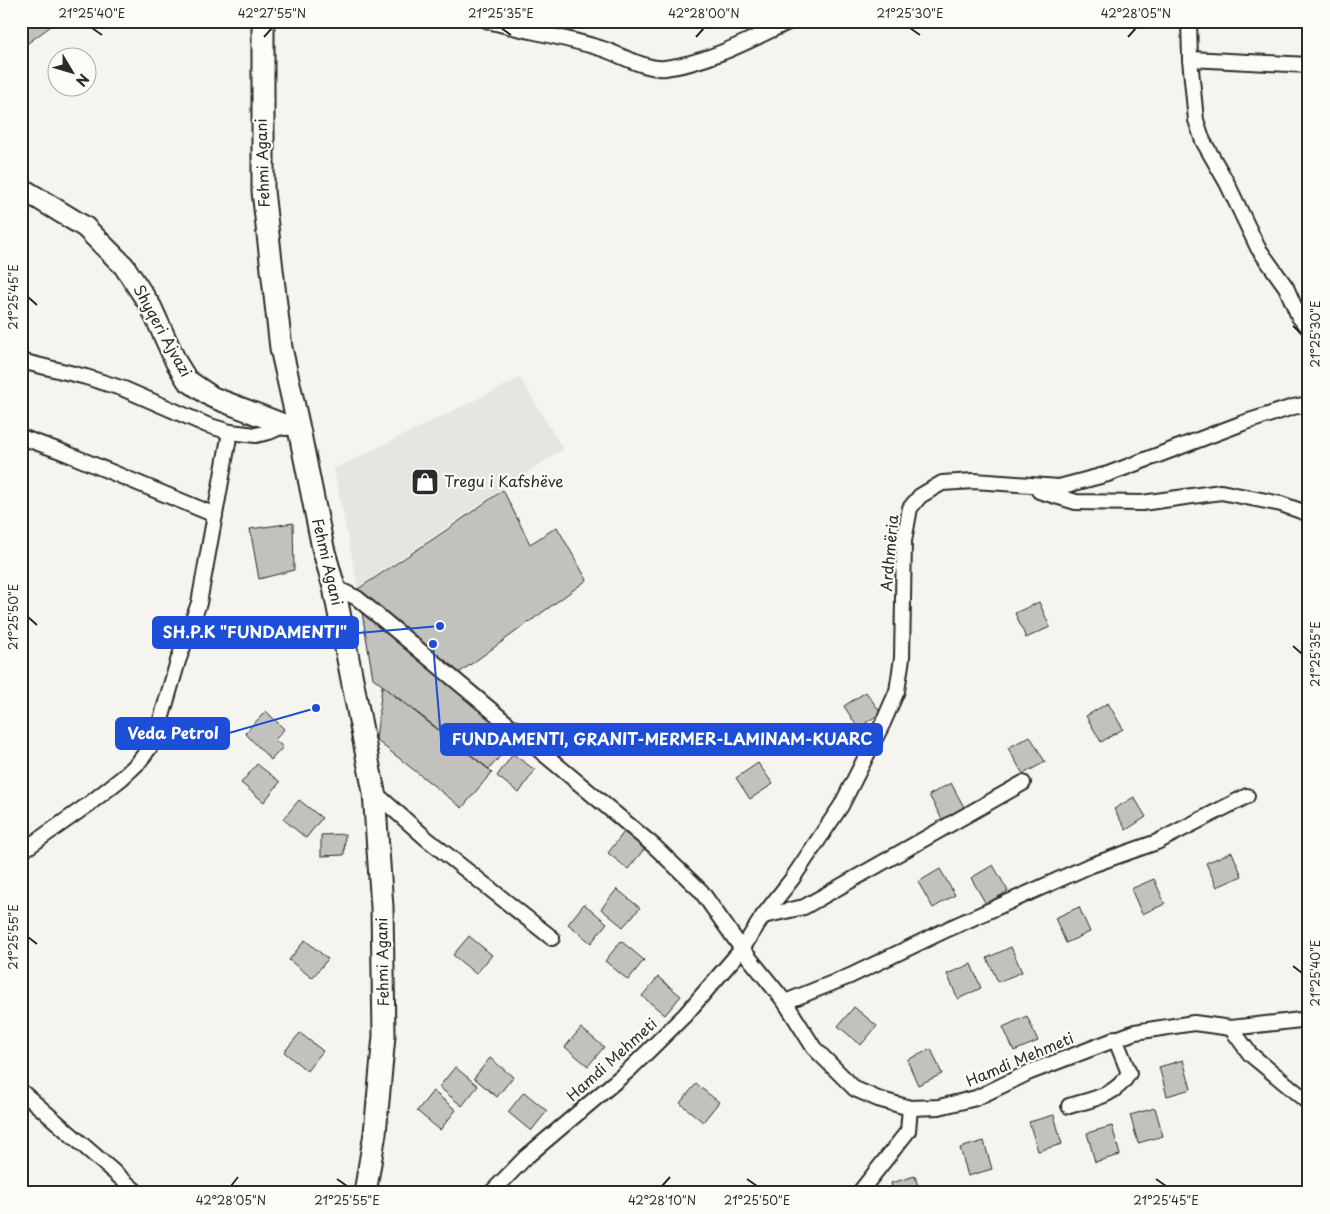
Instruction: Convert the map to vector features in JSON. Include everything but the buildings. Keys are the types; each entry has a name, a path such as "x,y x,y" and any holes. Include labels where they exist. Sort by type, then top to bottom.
{"main road":[{"name":"Fehmi Agani","path":"263,21 262,191 280,348 292,424 334,587 374,792 382,907 384,1036 375,1133 365,1193"}],"street":[{"path":"488,21 554,35 602,49 638,63 663,68 693,63 748,41 790,21"},
{"path":"1189,21 1190,59 1196,120 1203,141 1227,183 1258,248 1286,287 1299,317 1309,329"},
{"path":"1190,59 1309,64"},
{"name":"Shyqeri Ajvazi","path":"21,188 85,227 124,266 151,306 176,362 187,380 212,396 292,424"},
{"path":"21,361 86,377 124,389 230,432 256,435 292,424"},
{"name":"Ardhmëria","path":"742,949 763,916 792,878 841,806 883,724 897,691 902,658 904,541 910,508 920,496 942,483 974,481 1059,487 1108,474 1242,423 1309,404"},
{"path":"21,852 122,778 138,763 150,747 158,730 178,661 199,603 230,432"},
{"path":"21,437 63,452 215,515"},
{"path":"1014,484 1076,502 1142,503 1221,492 1281,504 1309,514"},
{"path":"334,587 357,598 654,846 701,891 742,949"},
{"path":"763,916 804,907 1023,783"},
{"path":"374,792 427,839 552,938"},
{"path":"785,1002 850,976 948,929 1089,866 1156,842 1247,796"},
{"name":"Hamdi Mehmeti","path":"490,1193 526,1157 629,1070 685,1015 742,949 785,1002 814,1048 855,1089 878,1099 910,1108 939,1107 976,1098 1030,1072 1115,1038 1135,1032 1194,1023 1231,1028 1309,1019"},
{"path":"1231,1028 1250,1054 1309,1103"},
{"path":"1069,1106 1108,1094 1124,1083 1130,1073 1115,1038"},
{"path":"21,1091 138,1193"},
{"path":"859,1193 908,1130 910,1108"}],"shaded area":[{"name":"Tregu i Kafshëve","path":"520,378 563,449 358,588 334,469"}],"place":[{"name":"Tregu i Kafshëve","path":"425,482"},
{"name":"SH.P.K \"FUNDAMENTI\"","path":"440,626"},
{"name":"FUNDAMENTI, GRANIT-MERMER-LAMINAM-KUARC","path":"433,644"},
{"name":"Veda Petrol","path":"316,708"}]}
